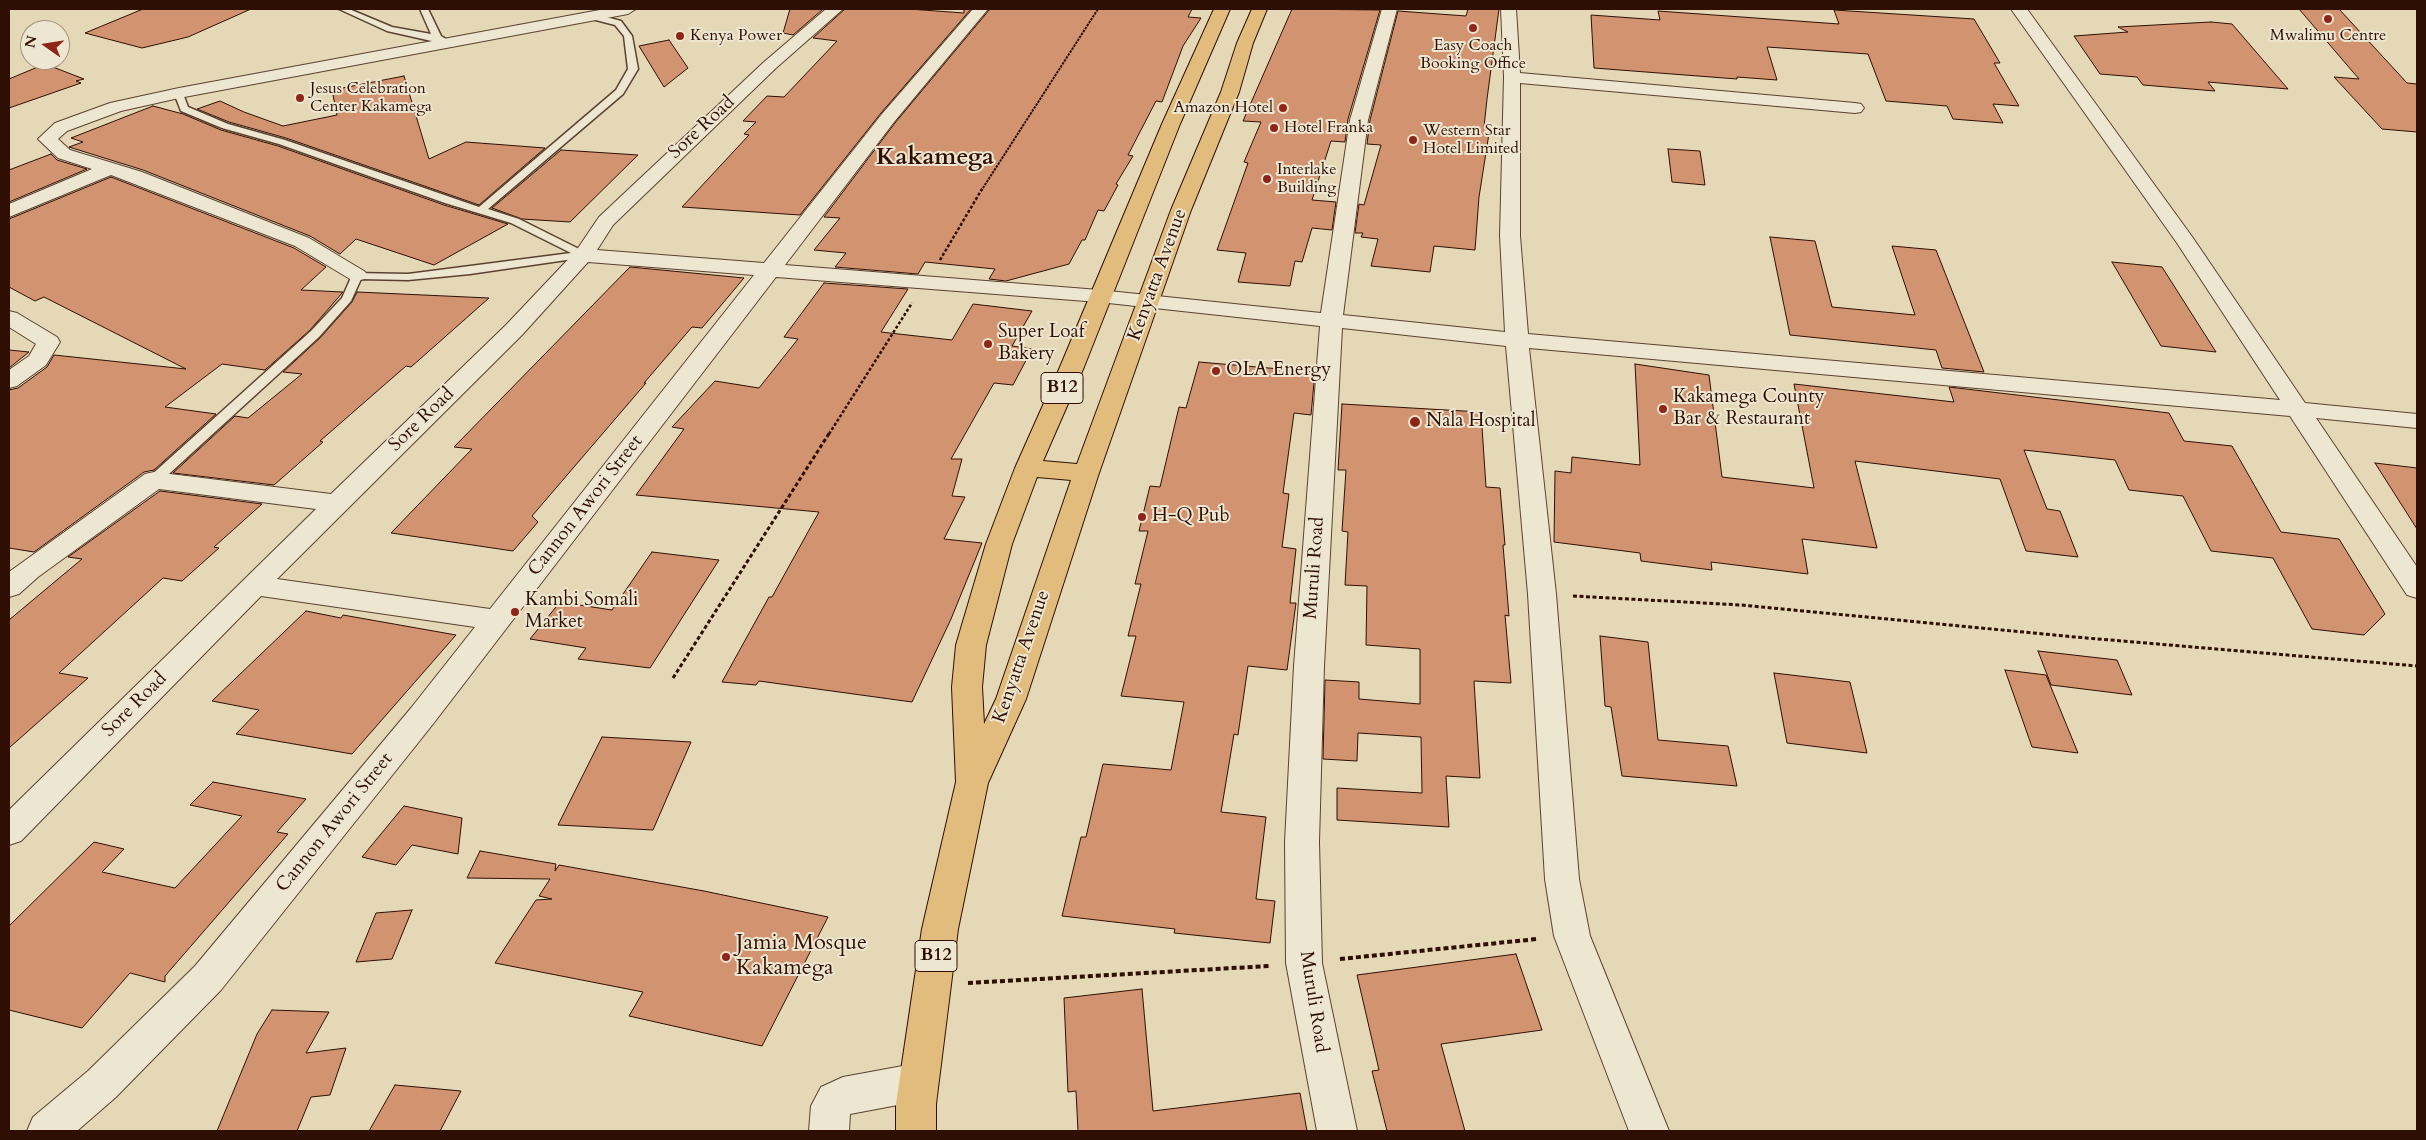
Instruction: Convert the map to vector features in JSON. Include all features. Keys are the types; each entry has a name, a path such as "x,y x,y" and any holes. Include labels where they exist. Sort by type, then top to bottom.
{"highway":[{"name":"Kenyatta Avenue","path":"972,784 1011,699 1086,473 1181,210 1193,126 1209,40 1222,9"},
{"name":"Kenyatta Avenue","path":"972,784 967,687 971,645 998,544 1028,468 1072,367 1099,296 1193,126 1230,92 1245,43 1260,9"},
{"path":"1209,40 1245,43"},
{"path":"1028,468 1086,473"},
{"name":"B12","path":"916,1131 919,1082 940,929 972,784"}],"street":[{"path":"357,275 302,242 135,176 64,154 47,139 61,127 116,107 444,40 628,9"},
{"name":"Sore Road","path":"9,831 337,503 514,330 583,255 606,221 644,182 770,65 835,9"},
{"name":"Cannon Awori Street","path":"47,1131 102,1084 208,978 422,716 888,118 981,9"},
{"name":"Muruli Road","path":"1337,1131 1304,963 1302,842 1309,666 1330,321 1358,120 1390,9"},
{"path":"1509,9 1512,77 1510,236 1517,340 1532,472 1542,594 1562,879 1572,936 1649,1131"},
{"path":"2019,9 2186,242 2417,588"},
{"path":"1512,77 1855,108"},
{"path":"9,211 108,169"},
{"path":"583,255 1099,296 1517,340 2297,408 2417,421"},
{"path":"9,318 49,342 38,360 9,381"},
{"path":"15,577 154,480 337,503"},
{"path":"256,586 496,620"},
{"path":"829,1131 831,1106 835,1100 843,1096 919,1082"}],"lane":[{"path":"344,9 390,29 444,40"},
{"path":"424,9 444,40"},
{"path":"480,211 620,92 634,69 628,36 618,23 591,16"},
{"path":"179,93 184,109 225,126 282,142 480,211 515,221 583,255"},
{"path":"154,480 315,334 347,299 357,275 378,278 434,275 583,255"}],"path":[{"path":"673,678 926,283 1004,153 1098,9"},
{"path":"1542,594 1741,605 2417,666"},
{"path":"932,985 1225,970 1572,936"}],"building":[{"path":"143,9 251,9 188,37 142,48 85,33"},
{"path":"790,9 823,9 793,35 783,33"},
{"path":"845,9 909,9 964,13 964,9 971,9 881,113 800,215 682,207 749,135 744,134 756,122 743,121 767,96 784,97 837,41 813,38"},
{"path":"990,9 1192,9 1188,17 1201,18 1183,46 1162,102 1156,101 1128,155 1133,156 1116,184 1118,185 1104,211 1098,210 1085,240 1082,240 1069,264 1006,281 989,279 995,269 925,262 918,274 835,267 846,253 814,250 840,218 824,217 895,123"},
{"path":"1292,9 1380,10 1348,119 1345,142 1331,141 1312,200 1336,202 1332,230 1312,228 1302,262 1295,261 1290,286 1238,282 1246,253 1217,250 1248,163 1244,162 1261,122 1243,121"},
{"path":"1468,9 1499,9 1484,127 1490,127 1479,197 1475,250 1434,246 1430,272 1371,266 1378,239 1361,237 1363,233 1355,233 1359,204 1364,205 1381,145 1367,144 1370,120 1398,11 1466,16"},
{"path":"2299,9 2339,9 2407,83 2417,84 2417,132 2382,129 2334,77 2359,79"},
{"path":"1834,10 1974,19 2000,63 1994,63 2019,106 1993,104 2003,123 1953,119 1947,106 1886,101 1868,54 1767,47 1777,80 1737,77 1737,79 1594,68 1591,15 1660,20 1658,11 1839,24"},
{"path":"2211,22 2232,24 2288,89 2208,82 2215,91 2143,85 2137,77 2100,74 2074,36 2128,32 2118,27"},
{"path":"669,40 688,68 664,87 639,46"},
{"path":"31,70 61,70 84,79 76,81 81,83 9,108 9,79"},
{"path":"404,76 429,159 466,142 545,148 479,205 286,138 229,122 197,109 220,101 283,126 337,115 332,90"},
{"path":"153,106 183,114 221,130 278,146 444,205 508,224 434,265 356,239 340,254 310,236 143,170 69,147 83,142 71,138"},
{"path":"1668,149 1700,151 1705,185 1672,182"},
{"path":"561,150 638,155 570,222 522,219 492,208"},
{"path":"51,154 57,160 87,169 9,202 9,170"},
{"path":"111,177 294,248 326,267 301,290 343,292 310,330 265,370 222,364 165,407 216,414 154,470 144,472 34,552 9,548 9,390 18,388 47,367 54,355 186,369 44,297 35,301 9,287 9,219"},
{"path":"1770,237 1815,241 1832,307 1915,315 1892,246 1936,250 1984,372 1942,368 1936,350 1790,335"},
{"path":"2112,262 2162,267 2216,352 2161,346"},
{"path":"630,267 744,278 702,328 692,327 644,383 646,383 532,516 538,522 513,551 391,533 472,449 454,447"},
{"path":"824,283 908,289 881,332 952,340 973,304 1032,311 1012,346 1032,349 1013,385 994,383 951,459 962,459 952,496 965,497 944,539 982,543 951,619 912,702 759,681 756,685 722,682 819,512 636,495 684,429 672,427 715,381 759,388 798,339 784,337"},
{"path":"357,292 489,298 411,367 406,366 320,441 323,442 274,485 173,473 235,416 248,418 302,374 283,372 320,338 352,302"},
{"path":"9,350 29,352 9,368"},
{"path":"1199,362 1315,372 1311,415 1294,413 1283,493 1289,494 1282,547 1296,549 1290,603 1296,603 1287,670 1248,666 1238,735 1234,734 1221,812 1266,817 1256,899 1275,901 1270,943 1174,933 1175,929 1062,916 1081,837 1086,837 1103,764 1171,770 1184,702 1121,696 1136,636 1128,636 1141,584 1135,584 1148,531 1139,531 1150,486 1160,487 1179,407 1186,408"},
{"path":"1635,364 1709,375 1722,477 1814,488 1794,384 1954,402 1949,387 2169,413 2184,441 2232,446 2281,532 2339,539 2385,614 2364,635 2312,629 2273,558 2211,551 2183,496 2129,490 2115,460 2024,450 2047,509 2060,511 2078,557 2026,551 2000,479 1855,461 1877,548 1802,539 1808,574 1711,562 1712,570 1641,561 1640,553 1554,542 1555,471 1571,473 1572,457 1640,465"},
{"path":"1342,404 1481,412 1486,487 1500,488 1509,616 1505,615 1511,683 1474,681 1480,778 1446,776 1449,827 1337,820 1337,788 1422,793 1421,737 1358,733 1357,761 1323,759 1325,680 1359,682 1359,699 1420,704 1420,649 1366,645 1367,586 1345,585 1348,532 1342,531 1346,470 1338,470"},
{"path":"2375,463 2417,468 2417,529"},
{"path":"160,491 262,504 214,547 219,548 182,581 163,578 59,673 88,678 9,748 9,620 82,559 68,557"},
{"path":"652,552 719,560 650,668 578,659 586,648 530,639 560,602 612,610"},
{"path":"306,611 341,618 343,615 456,635 352,754 236,734 259,710 212,701"},
{"path":"1600,636 1648,642 1658,740 1728,746 1737,786 1622,776 1611,707 1605,706"},
{"path":"2038,651 2117,660 2132,695 2051,685"},
{"path":"2005,670 2046,675 2078,753 2032,747"},
{"path":"1774,673 1850,682 1867,753 1787,743"},
{"path":"602,737 691,742 653,830 558,825"},
{"path":"213,782 306,799 277,832 288,834 165,976 165,982 130,973 82,1028 9,1010 9,926 94,842 124,849 102,872 175,888 242,816 190,805"},
{"path":"404,806 462,818 458,854 412,845 396,865 362,857"},
{"path":"480,851 556,864 555,871 559,865 704,891 828,917 762,1046 629,1016 643,992 495,963 536,900 552,899 539,896 550,879 467,878"},
{"path":"412,910 392,959 356,962 376,913"},
{"path":"1516,954 1542,1030 1441,1044 1465,1131 1387,1131 1372,1071 1379,1070 1357,975"},
{"path":"1142,989 1153,1111 1300,1093 1307,1131 1078,1131 1076,1091 1068,1092 1064,998"},
{"path":"272,1010 329,1012 306,1053 346,1048 330,1095 311,1097 297,1131 217,1131 257,1034"},
{"path":"395,1085 461,1091 440,1131 369,1131"}],"place":[{"name":"Mwalimu Centre","path":"2328,19"},
{"name":"Easy Coach Booking Office","path":"1473,28"},
{"name":"Kenya Power","path":"680,36"},
{"name":"Jesus Celebration Center Kakamega","path":"300,98"},
{"name":"Amazon Hotel","path":"1283,108"},
{"name":"Hotel Franka","path":"1274,128"},
{"name":"Western Star Hotel Limited","path":"1413,140"},
{"name":"Interlake Building","path":"1267,179"},
{"name":"Super Loaf Bakery","path":"988,344"},
{"name":"OLA Energy","path":"1216,371"},
{"name":"Kakamega County Bar & Restaurant","path":"1663,409"},
{"name":"Nala Hospital","path":"1415,422"},
{"name":"H-Q Pub","path":"1142,517"},
{"name":"Kambi Somali Market","path":"515,612"},
{"name":"Jamia Mosque Kakamega","path":"726,957"}],"district":[{"name":"Kakamega","path":"935,158"}]}
